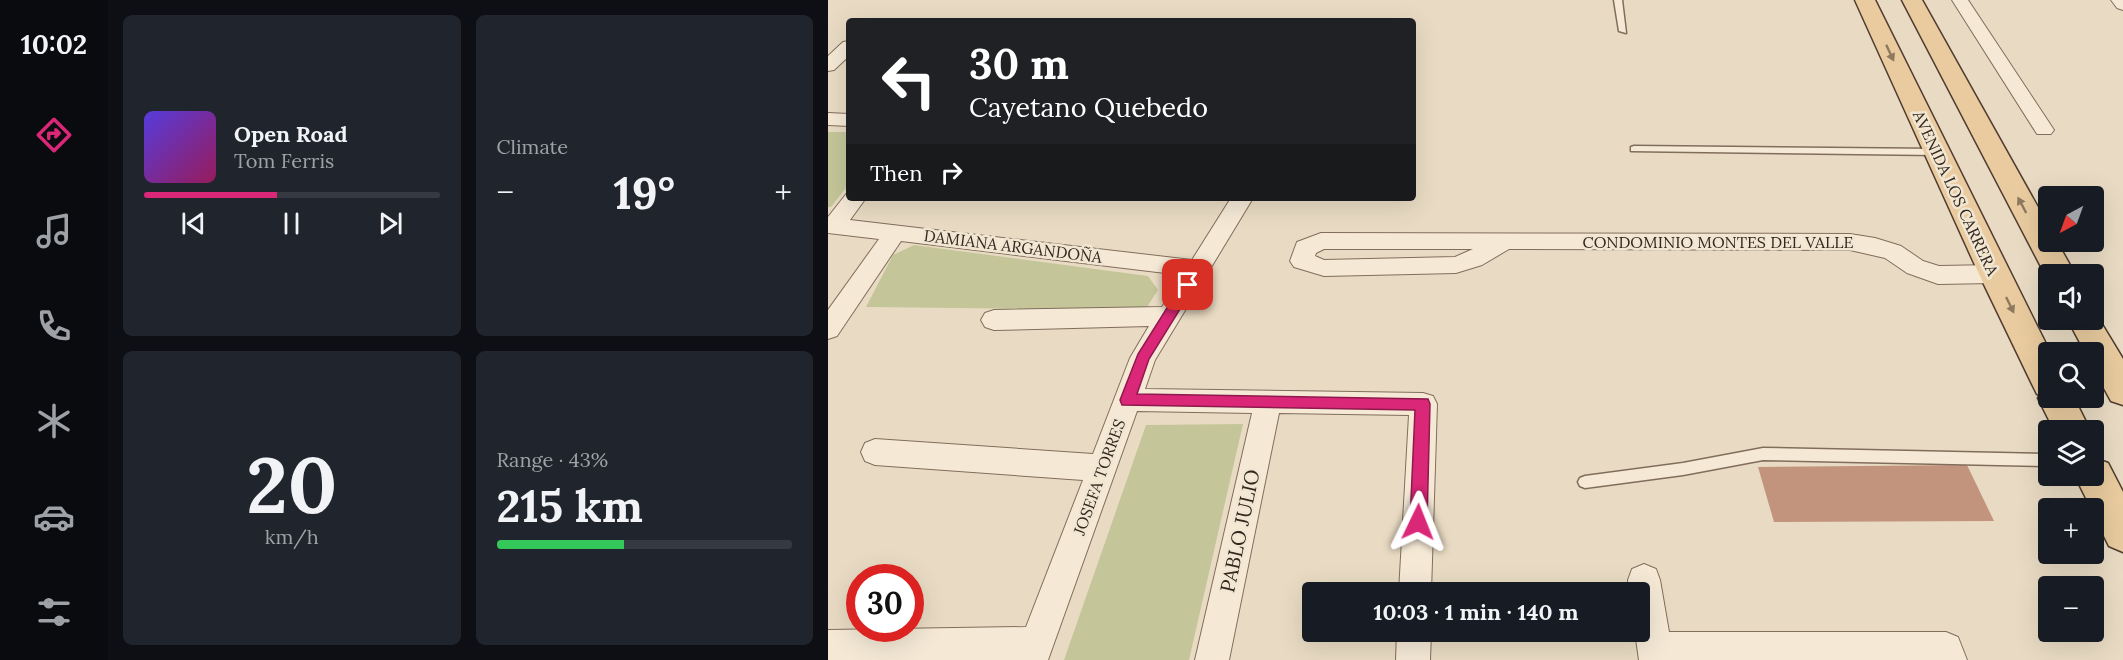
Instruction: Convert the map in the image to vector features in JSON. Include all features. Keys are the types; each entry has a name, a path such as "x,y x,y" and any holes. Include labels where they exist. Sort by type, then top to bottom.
{"main road":[{"name":"AVENIDA LOS CARRERA","path":"1865,0 2038,362"},
{"path":"1912,0 2055,264"},
{"path":"2089,330 2123,391"},
{"path":"2100,486 2123,533"}],"street":[{"path":"1960,0 2044,130"},
{"path":"2119,0 2123,4"},
{"path":"828,66 846,49"},
{"path":"828,119 846,120"},
{"path":"831,225 852,201"},
{"name":"JOSEFA TORRES","path":"1033,652 1143,358 1240,201"},
{"name":"DAMIANA ARGANDOÑA","path":"831,225 1199,269"},
{"path":"828,329 896,232"},
{"name":"CONDOMINIO MONTES DEL VALLE","path":"1505,241 1474,260 1456,265 1324,268 1302,261 1305,248 1321,240 1850,242 1893,252 1916,267 1938,275 1995,274"},
{"path":"994,320 1168,316"},
{"path":"1127,400 1423,404 1415,582"},
{"name":"PABLO JULIO","path":"1212,660 1268,402"},
{"path":"875,452 1103,468"},
{"path":"1644,580 1655,654 1948,654"},
{"path":"1413,660 1414,642"},
{"path":"828,647 1033,652"}],"lane":[{"path":"1618,0 1623,32"},
{"path":"1634,149 1937,152"},
{"path":"1585,482 1683,469 1764,454 2038,460"}],"green space":[{"path":"828,132 846,132 846,188 831,207 828,207"},
{"path":"914,245 1148,276 1158,290 1145,310 866,307 893,255"},
{"path":"1243,424 1189,660 1064,660 1146,425"}],"building":[{"path":"1967,465 1994,521 1774,522 1758,467"}],"route":[{"path":"1188,285 1143,358 1127,400 1423,404 1418,522"}]}
